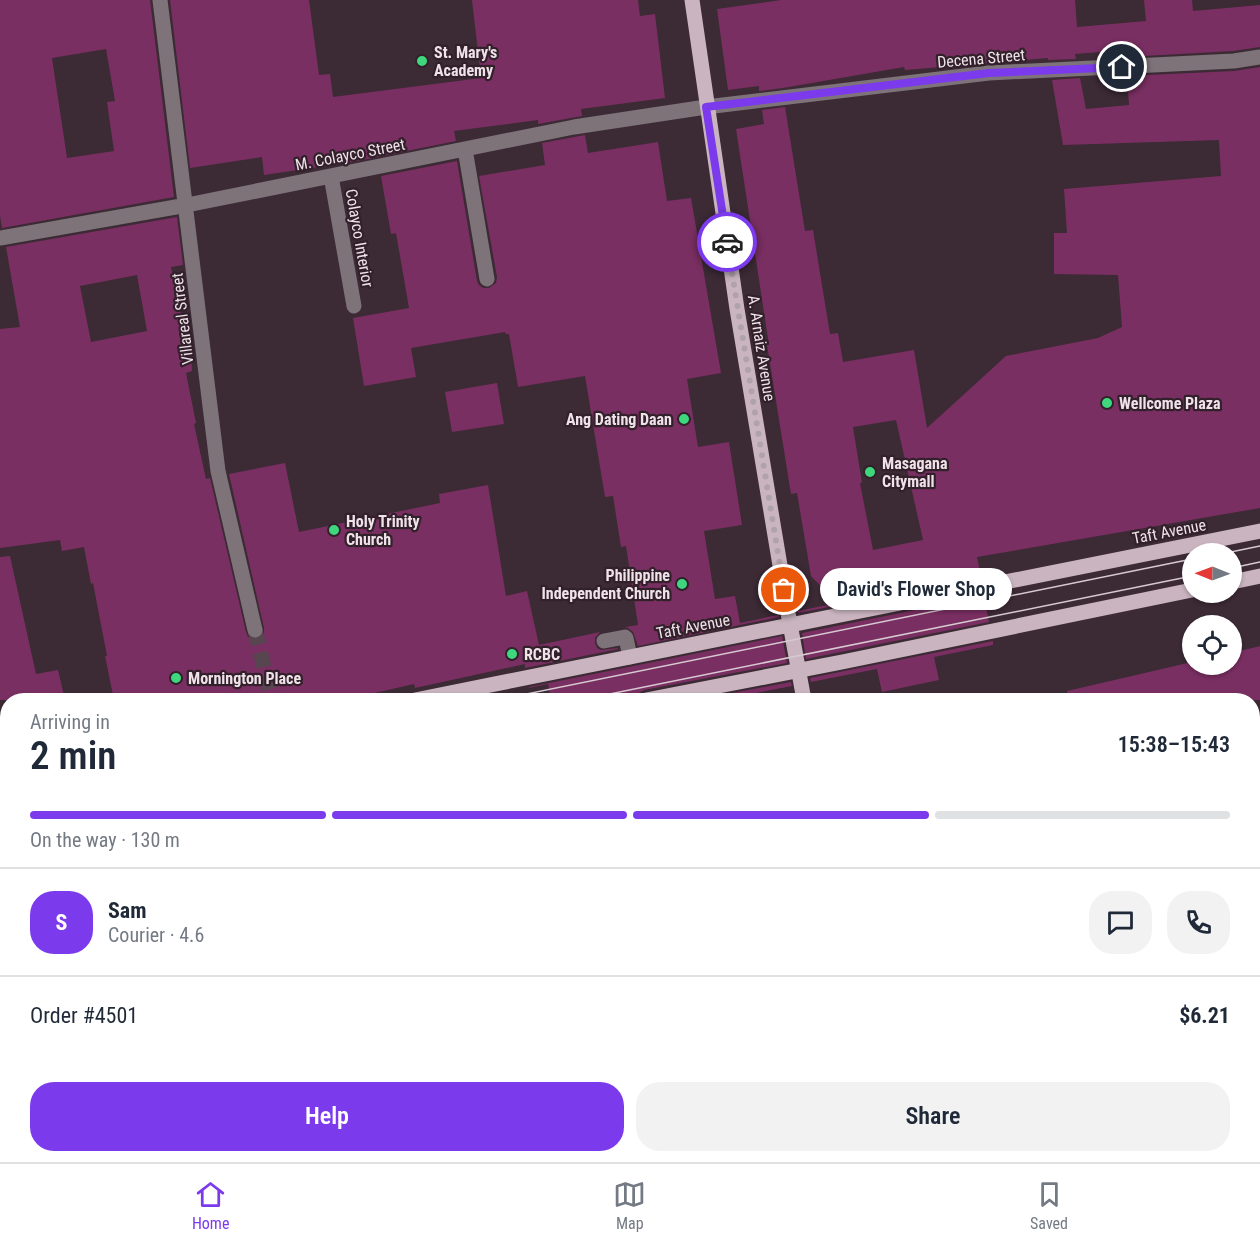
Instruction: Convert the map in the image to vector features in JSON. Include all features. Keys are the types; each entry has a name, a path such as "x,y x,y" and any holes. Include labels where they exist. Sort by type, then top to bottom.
{"main road":[{"name":"A. Arnaiz Avenue","path":"692,0 739,321 803,693"},
{"name":"Taft Avenue","path":"450,693 1260,531"},
{"path":"1242,580 1260,576"},
{"path":"683,693 1182,592"}],"street":[{"name":"Villareal Street","path":"160,0 218,471 255,630"},
{"name":"Decena Street","path":"706,107 989,73 1234,61 1260,57"},
{"name":"M. Colayco Street","path":"0,238 186,205 574,127 706,107"},
{"path":"465,149 487,279"},
{"name":"Colayco Interior","path":"331,176 354,306"},
{"path":"604,641 626,638 630,657"}],"building":[{"path":"0,0 150,0 174,197 2,228 0,216","holes":["106,49 115,101 107,102 114,151 67,158 52,58"]},
{"name":"St. Mary's Academy","path":"170,0 309,0 319,75 330,74 333,97 481,78 472,0 638,0 640,16 655,14 665,98 581,109 582,116 538,124 538,120 454,131 456,141 352,162 264,175 262,157 190,168"},
{"path":"781,0 1075,0 1077,27 1146,21 1144,0 1192,0 1193,11 1260,5 1260,47 1233,51 1126,57 1125,50 1075,54 1076,59 1048,60 1048,58 905,70 904,67 783,88 759,91 759,86 728,90 717,9"},
{"path":"1260,67 1260,508 977,557 981,577 798,613 798,611 837,603 811,576 797,493 791,494 736,129 764,124 762,110 785,107 805,231 813,230 830,334 838,333 843,362 914,350 927,428 1006,356 1098,338 1122,327 1118,275 1054,274 1054,233 1067,233 1064,189 1221,176 1219,140 1063,145 1052,80 1080,78 1086,109 1129,105 1127,76 1234,71","holes":["896,420 923,540 873,550 860,483 862,483 853,427"]},
{"path":"585,135 588,153 658,142 667,201 691,198 721,373 687,379 698,447 729,442 742,525 704,531 715,599 735,596 740,623 778,615 779,617 638,646 633,632 625,627 638,625 626,546 621,547 613,496 605,497 585,376 518,387 509,334 505,332 411,348 416,377 364,386 353,318 409,308 396,233 391,234 381,176 457,161 477,281 483,288 489,288 496,283 497,277 479,176 545,165 542,143"},
{"path":"177,217 183,265 171,267 183,323 190,322 192,371 186,373 196,423 194,424 206,479 210,478 248,637 257,640 264,633 264,628 229,474 285,463 299,532 440,503 439,494 488,485 506,596 527,591 539,645 600,632 595,638 597,648 601,650 618,649 525,668 525,664 415,688 414,684 374,693 113,693 93,583 91,584 84,547 62,551 60,540 0,548 0,329 20,327 6,247","holes":["137,275 147,331 91,342 80,286"]},
{"path":"497,383 504,424 452,432 445,392"},
{"path":"10,556 36,674 58,670 63,693 0,693 0,557"},
{"path":"984,596 989,622 806,659 802,633"},
{"path":"782,636 787,663 644,690 639,693 550,693 548,684 529,687"},
{"path":"993,641 993,645 934,657 939,680 882,692 877,669 811,682 810,678"},
{"path":"1260,646 1260,693 1067,693 1067,691 1182,664 1182,675 1242,675 1242,650"},
{"path":"791,682 792,686 756,693 732,693"}],"tunnel":[{"path":"255,630 270,693"}],"tram line":[{"path":"1242,550 1260,546"},
{"path":"532,693 1182,561"},
{"path":"1242,566 1260,562"},
{"path":"615,693 1182,578"}],"way so far":[{"path":"727,242 784,590"}],"place":[{"name":"St. Mary's Academy","path":"422,61"},
{"name":"Wellcome Plaza","path":"1107,403"},
{"name":"Ang Dating Daan","path":"684,419"},
{"name":"Masagana Citymall","path":"870,472"},
{"name":"Holy Trinity Church","path":"334,530"},
{"name":"Philippine Independent Church","path":"682,584"},
{"name":"David's Flower Shop","path":"784,590"},
{"name":"RCBC","path":"512,654"},
{"name":"Mornington Place","path":"176,678"}],"route":[{"path":"727,242 706,107 989,73 1122,67"}]}
